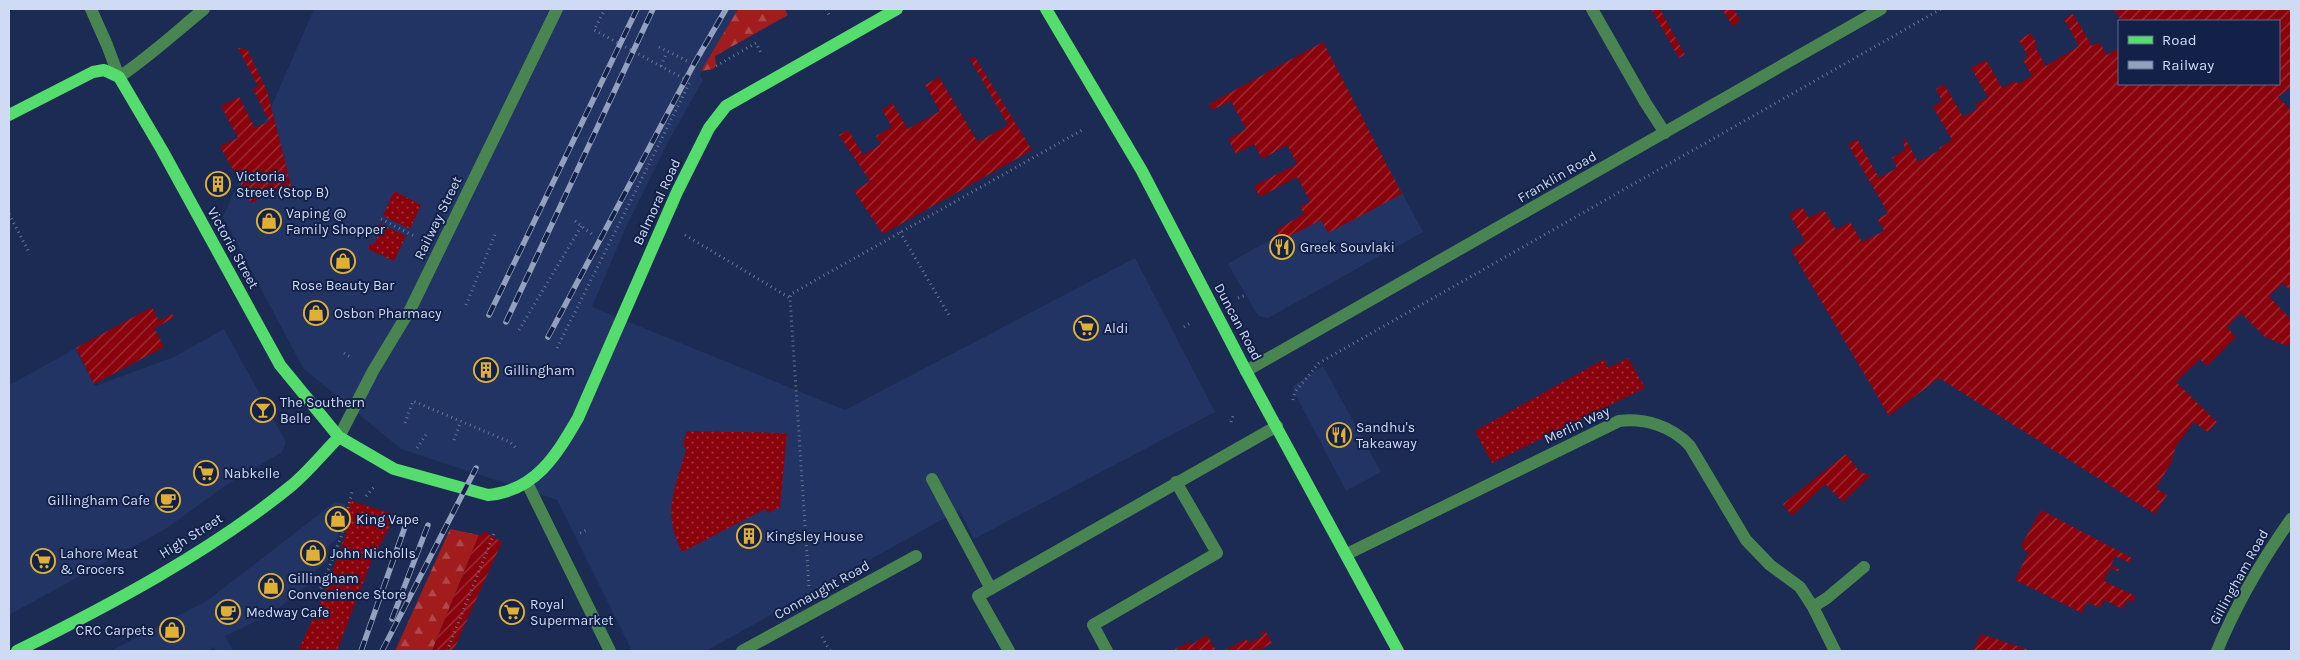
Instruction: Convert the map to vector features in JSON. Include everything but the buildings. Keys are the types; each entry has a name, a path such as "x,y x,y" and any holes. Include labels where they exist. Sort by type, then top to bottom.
{"main road":[{"name":"Balmoral Road","path":"338,437 394,469 488,495 503,494 527,483 558,454 578,418 673,201 709,128 726,106 896,9"},
{"name":"Duncan Road","path":"1046,9 1142,171 1246,371 1278,426 1398,651"},
{"path":"9,115 94,72 104,70 119,78"},
{"name":"Victoria Street","path":"119,78 162,150 280,365 338,437"},
{"name":"High Street","path":"17,651 138,586 258,512 293,484 338,437"}],"street":[{"name":"Victoria Street","path":"90,9 107,44 119,78"},
{"path":"119,78 204,9"},
{"name":"Railway Street","path":"338,437 373,371 411,308 557,9"},
{"path":"1592,9 1665,133"},
{"name":"Franklin Road","path":"1246,371 1882,9"},
{"name":"Merlin Way","path":"1347,554 1619,421 1642,420 1666,428 1683,438 1690,446 1746,540 1770,565 1800,587 1813,607 1835,651"},
{"path":"1009,651 978,596 1176,482 1278,426"},
{"path":"932,479 991,588"},
{"path":"1108,651 1092,625 1217,554 1176,482"},
{"path":"527,483 610,651"},
{"name":"Gillingham Road","path":"2217,651 2230,620 2275,542 2291,519"},
{"name":"Connaught Road","path":"742,651 916,556"},
{"path":"1813,607 1828,598 1864,567"}],"path":[{"path":"557,348 690,82 594,30 605,9"},
{"path":"826,9 829,15"},
{"path":"1296,407 1293,399 1295,392 1319,363 1941,9"},
{"path":"716,66 756,43 761,53"},
{"path":"659,47 689,62"},
{"path":"661,66 667,52"},
{"path":"812,590 808,583 791,294 1084,129"},
{"path":"9,214 30,254"},
{"path":"381,219 414,236"},
{"path":"574,221 594,236"},
{"path":"519,330 582,226"},
{"path":"466,305 496,232"},
{"path":"900,232 950,316"},
{"path":"685,235 790,298"},
{"path":"1237,299 1246,295"},
{"path":"1184,327 1193,322"},
{"path":"405,424 413,401 510,442 516,449"},
{"path":"454,440 461,420"},
{"path":"414,453 428,432"},
{"path":"366,496 375,486"},
{"path":"319,593 341,537 352,492"},
{"path":"447,651 495,531"}],"shaded area":[{"path":"314,9 738,9 700,75 703,80 668,142 626,227 592,307 845,410 1135,258 1215,412 974,539 959,510 706,651 632,651 557,500 401,449 303,368 223,217"},
{"path":"1651,9 1664,9 1661,11 1685,55 1679,58"},
{"path":"1722,9 1734,9 1740,20 1733,27"},
{"path":"2114,9 2291,9 2291,87 2278,97 2291,110 2291,291 2283,283 2269,296 2291,320 2291,342 2287,346 2265,337 2241,313 2227,327 2236,337 2207,366 2200,359 2176,382 2217,422 2208,432 2194,422 2176,446 2171,463 2156,488 2167,495 2155,514 1939,378 1889,416 1791,250 1805,241 1789,214 1802,207 1809,218 1824,210 1836,230 1850,222 1862,242 1884,231 1878,219 1888,213 1848,144 1857,139 1879,178 1897,168 1892,158 1905,150 1903,139 1905,138 1918,162 1940,150 1939,148 1952,140 1933,107 1942,101 1936,89 1944,84 1963,117 1978,109 1975,105 1988,97 1971,68 1986,60 2002,88 2015,81 2018,84 2032,76 2023,60 2028,56 2019,40 2031,33 2037,45 2035,47 2046,66 2079,46 2064,19 2073,14 2092,46 2099,42 2107,55 2118,49 2118,85 2280,85 2280,20 2120,20"},
{"path":"1323,42 1402,194 1328,233 1321,220 1282,240 1276,230 1304,214 1300,207 1310,201 1297,177 1260,197 1254,186 1297,164 1287,145 1262,159 1254,144 1236,154 1228,139 1246,129 1231,101 1212,110 1209,104"},
{"path":"238,48 247,49 267,91 294,197 276,191 251,203 220,146 238,138 221,106 239,97 255,128 269,121 253,89 258,86"},
{"path":"974,56 1032,150 883,234 854,191 870,181 839,135 848,130 863,155 881,144 876,136 892,127 882,110 892,103 908,129 940,111 925,85 939,77 978,142 1008,125 970,59"},
{"path":"1392,174 1423,232 1268,318 1258,316 1228,264"},
{"path":"394,191 421,205 410,229 383,216"},
{"path":"379,223 406,236 394,261 368,249 370,244 375,243 380,232"},
{"path":"152,307 159,321 172,314 174,318 154,328 164,347 94,384 76,348"},
{"path":"224,329 286,442 282,452 226,485 167,528 9,615 9,379 11,384 75,349 95,386 174,357"},
{"path":"1628,358 1645,388 1492,463 1475,431 1604,359 1608,368"},
{"path":"1323,366 1381,472 1346,491 1293,390 1294,385"},
{"path":"687,431 787,433 780,507 768,513 765,509 682,552 676,538 671,513 674,490 686,450 683,444"},
{"path":"1846,454 1859,471 1870,476 1843,502 1825,484 1792,516 1783,504"},
{"path":"349,500 396,515 371,562 337,651 298,651 325,592 346,533"},
{"path":"335,502 346,504 337,539 327,547 328,560 314,572 318,577 271,614 225,636 233,651 216,651 214,647 208,651 111,651 208,600"},
{"path":"2041,510 2132,558 2130,563 2115,556 2111,565 2120,570 2119,572 2110,568 2104,581 2135,596 2133,602 2127,600 2123,609 2104,600 2100,608 2087,602 2082,613 2015,580 2028,553 2021,546"},
{"path":"484,531 502,542 453,651 432,651 479,535 482,535"},
{"path":"1265,630 1272,643 1258,651 1223,651 1246,639 1249,643 1263,636 1261,632"},
{"path":"1981,634 2032,651 1973,651"},
{"path":"1207,635 1216,651 1172,651 1189,642 1191,645"}],"green space":[{"path":"738,9 785,9 788,15 715,56 716,66 713,69 701,71"},
{"path":"450,529 479,535 432,651 395,651"}],"railway":[{"path":"489,315 637,9"},
{"path":"506,322 653,9"},
{"path":"548,337 694,64 726,9"},
{"path":"382,651 476,468"},
{"path":"361,651 407,521"},
{"path":"392,619 428,525"}],"place":[{"name":"Victoria Street (Stop B)","path":"218,184"},
{"name":"Vaping @ Family Shopper","path":"269,221"},
{"name":"Greek Souvlaki","path":"1282,247"},
{"name":"Rose Beauty Bar","path":"343,261"},
{"name":"Osbon Pharmacy","path":"316,313"},
{"name":"Aldi","path":"1086,328"},
{"name":"Gillingham","path":"486,370"},
{"name":"The Southern Belle","path":"263,410"},
{"name":"Sandhu's Takeaway","path":"1339,435"},
{"name":"Nabkelle","path":"206,473"},
{"name":"Gillingham Cafe","path":"168,500"},
{"name":"King Vape","path":"338,519"},
{"name":"Kingsley House","path":"749,536"},
{"name":"John Nicholls","path":"313,553"},
{"name":"Lahore Meat & Grocers","path":"43,561"},
{"name":"Gillingham Convenience Store","path":"271,586"},
{"name":"Medway Cafe","path":"228,612"},
{"name":"Royal Supermarket","path":"512,612"},
{"name":"CRC Carpets","path":"172,630"}]}
